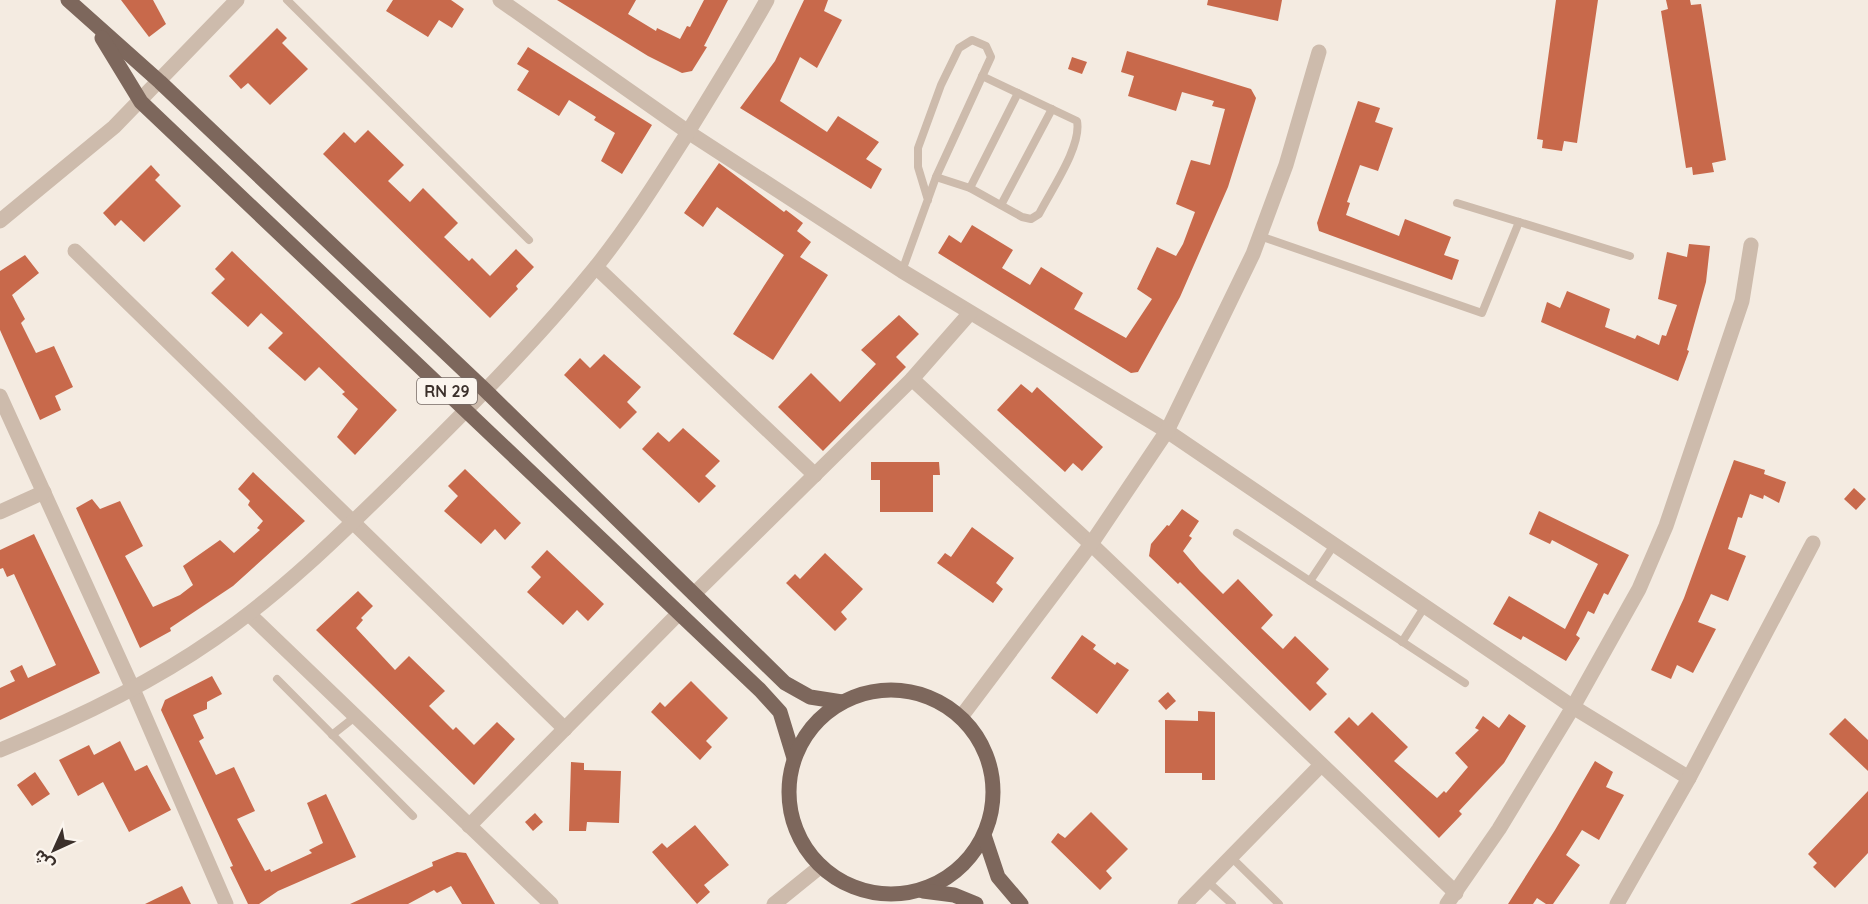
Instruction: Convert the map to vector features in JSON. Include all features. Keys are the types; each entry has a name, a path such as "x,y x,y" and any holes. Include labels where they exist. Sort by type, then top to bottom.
{"main road":[{"name":"RN 29","path":"68,0 94,26 160,82 484,390 785,683 810,697 842,702"},
{"name":"RN 29","path":"94,26 141,102 468,410 780,712 794,758"},
{"path":"883,690 911,692 938,701 961,717 979,739 992,772 993,808 984,836 957,871 941,882 917,891 900,894 866,891 849,885 821,866 804,846 793,822 789,783 794,758 808,731 842,702 883,690"},
{"path":"984,836 998,877 1021,904"},
{"path":"917,891 954,895 976,904"}],"street":[{"path":"0,221 87,152 141,102 237,0"},
{"path":"500,0 516,4 688,132 902,271 1167,431 1574,707 1689,778"},
{"path":"0,750 55,728 133,689 212,641 249,614 352,523 468,410 596,267 658,180 736,57 767,0"},
{"path":"961,717 1091,544 1167,431 1260,236 1286,165 1319,52"},
{"path":"912,379 1091,544 1321,765 1452,899 1499,829 1574,707 1639,589 1666,526 1742,301 1751,245"},
{"path":"75,251 565,729"},
{"path":"596,267 815,476"},
{"path":"694,594 912,379 970,313"},
{"path":"0,396 133,689 226,904"},
{"path":"0,512 44,492"},
{"path":"1617,904 1689,778 1813,543"},
{"path":"469,826 679,613"},
{"path":"249,614 551,904"},
{"path":"1185,904 1321,765"},
{"path":"774,904 821,866"}],"lane":[{"path":"287,0 529,240"},
{"path":"902,271 928,200 936,177 991,57 986,46 972,40 959,48 941,85 918,148 918,167 928,200"},
{"path":"936,177 970,188 1022,217 1031,219 1039,214 1074,146 1079,128 1077,121 982,76"},
{"path":"970,188 1018,93"},
{"path":"1001,206 1052,109"},
{"path":"1457,203 1630,256"},
{"path":"1260,236 1482,313 1519,222"},
{"path":"1237,533 1465,683"},
{"path":"1310,581 1334,544"},
{"path":"1402,642 1425,606"},
{"path":"276,679 413,816"},
{"path":"332,735 356,716"},
{"path":"1230,857 1279,904"},
{"path":"1207,881 1232,904"}],"building":[{"path":"121,0 153,0 166,24 149,37"},
{"path":"393,0 451,0 464,9 452,28 439,20 428,37 386,11"},
{"path":"557,0 636,0 628,14 656,31 657,28 680,39 687,26 690,27 704,0 728,0 704,46 707,47 692,71 682,73 648,56"},
{"path":"804,0 828,0 824,11 842,20 817,68 800,57 780,101 827,132 838,116 879,142 866,159 882,169 871,189 740,108 775,61"},
{"path":"1208,0 1282,0 1278,21 1207,5"},
{"path":"1556,0 1598,0 1577,143 1564,141 1562,151 1542,148 1543,140 1537,139"},
{"path":"1666,0 1690,0 1691,5 1701,4 1726,160 1712,163 1714,172 1693,175 1692,167 1686,168 1661,11 1668,9"},
{"path":"277,28 287,38 282,43 308,69 270,105 248,83 241,89 229,76"},
{"path":"528,47 652,125 622,174 601,161 615,133 594,120 596,117 569,100 559,116 517,90 529,71 517,64"},
{"path":"1127,51 1251,89 1256,98 1228,187 1180,297 1138,372 1131,373 938,253 949,235 961,243 972,225 1013,250 1002,268 1030,285 1041,267 1083,293 1074,309 1126,338 1152,299 1137,289 1157,247 1176,256 1183,244 1195,212 1176,204 1191,160 1210,165 1225,109 1212,106 1214,101 1182,92 1176,111 1128,96 1134,76 1121,72"},
{"path":"1072,57 1087,62 1082,74 1068,69"},
{"path":"1358,101 1380,108 1375,122 1393,128 1378,171 1360,165 1347,202 1350,203 1346,215 1399,236 1405,219 1451,237 1444,255 1459,260 1452,280 1319,231 1317,223"},
{"path":"368,130 404,165 388,181 410,202 423,188 458,223 444,237 469,261 472,258 490,276 516,249 534,267 516,286 518,289 490,318 323,154 344,132 355,143"},
{"path":"719,163 784,212 786,210 803,223 797,231 811,242 800,257 828,275 773,360 733,334 784,255 717,207 703,227 684,213"},
{"path":"151,165 160,175 155,180 181,206 144,242 121,220 115,226 103,213"},
{"path":"1689,244 1710,246 1706,282 1687,350 1689,351 1678,381 1541,322 1547,302 1560,308 1567,291 1610,309 1605,327 1635,339 1637,335 1659,345 1662,335 1666,336 1677,305 1658,299 1667,252 1687,257"},
{"path":"232,251 397,410 355,455 337,437 358,409 342,394 345,392 319,367 305,381 268,348 283,333 261,313 248,327 211,293 225,279 215,269"},
{"path":"25,255 39,273 12,295 25,319 21,323 36,353 54,346 73,387 55,396 61,410 40,420 0,330 0,271"},
{"path":"899,315 919,334 896,357 906,367 823,451 778,407 811,373 840,402 876,364 861,350"},
{"path":"604,354 641,387 627,402 637,412 620,429 564,375 580,358 590,368"},
{"path":"1021,384 1032,393 1037,387 1103,447 1082,471 1073,463 1065,472 997,410"},
{"path":"683,428 720,461 705,476 716,486 699,503 642,449 658,432 669,442"},
{"path":"1734,460 1765,470 1764,474 1786,482 1779,503 1764,495 1763,499 1750,494 1742,518 1738,517 1728,549 1746,556 1728,601 1711,594 1698,622 1716,629 1693,673 1677,665 1671,679 1651,670 1684,598"},
{"path":"871,462 939,462 940,475 933,475 933,512 880,512 880,480 871,480"},
{"path":"465,469 521,523 505,540 495,529 481,544 444,511 458,496 448,486"},
{"path":"253,472 305,521 233,586 170,628 171,631 140,648 76,508 92,499 100,509 120,501 143,546 125,556 153,607 180,595 193,585 183,566 220,540 234,553 260,530 257,528 263,521 248,505 250,501 238,489"},
{"path":"1854,488 1866,499 1856,510 1844,499"},
{"path":"1182,509 1199,521 1189,536 1192,538 1183,551 1200,571 1223,594 1238,579 1273,615 1261,628 1283,649 1295,636 1329,669 1316,683 1327,694 1310,711 1180,582 1178,584 1149,556 1151,544"},
{"path":"1539,511 1629,555 1608,595 1604,593 1594,614 1588,611 1576,635 1580,638 1566,661 1523,636 1521,640 1493,624 1509,596 1565,629 1598,564 1552,540 1550,544 1529,534"},
{"path":"972,527 1014,558 996,583 1003,589 993,603 937,563 945,553 951,557"},
{"path":"34,534 100,673 0,720 0,688 15,681 10,671 22,665 28,678 56,665 14,574 7,577 3,568 0,569 0,550"},
{"path":"547,550 604,604 588,621 577,610 563,625 527,592 541,577 531,567"},
{"path":"825,553 863,589 841,612 847,619 835,631 786,583 795,574 800,579"},
{"path":"358,591 373,606 361,618 363,620 356,628 395,670 409,656 445,691 429,706 453,730 456,727 474,745 497,722 515,739 474,785 316,630"},
{"path":"1082,635 1096,645 1093,649 1115,665 1117,662 1129,670 1097,714 1051,678"},
{"path":"212,676 222,694 207,702 207,709 193,715 204,738 199,741 216,775 234,767 255,811 237,819 265,871 270,869 271,872 312,853 309,850 323,843 307,803 326,794 356,857 278,891 259,904 248,904 230,867 233,866 161,710 165,700"},
{"path":"691,681 728,718 706,741 712,747 700,760 651,712 660,702 665,707"},
{"path":"1168,692 1176,701 1166,710 1158,701"},
{"path":"1198,711 1215,712 1215,780 1202,780 1202,773 1165,773 1165,720 1198,721"},
{"path":"1372,712 1408,747 1394,761 1437,798 1444,791 1446,793 1468,767 1455,753 1479,730 1475,728 1483,716 1499,728 1509,714 1526,726 1504,763 1459,811 1462,814 1439,838 1334,732 1349,717 1358,726"},
{"path":"1845,718 1868,740 1868,771 1829,734"},
{"path":"120,741 135,771 147,765 171,810 129,832 103,782 78,796 59,760 89,745 94,755"},
{"path":"1595,761 1613,772 1606,787 1624,795 1599,840 1582,830 1566,855 1580,865 1553,904 1546,904 1537,898 1533,904 1508,904 1555,830"},
{"path":"571,762 584,763 584,770 621,771 619,823 587,822 586,831 569,831"},
{"path":"35,772 50,794 32,806 17,785"},
{"path":"1868,791 1868,853 1835,888 1813,867 1817,863 1808,854"},
{"path":"1091,812 1128,849 1106,871 1112,878 1100,890 1051,842 1058,833 1065,838"},
{"path":"535,813 543,822 533,831 525,822"},
{"path":"695,825 729,865 704,885 710,892 697,904 652,852 662,843 667,848"},
{"path":"457,852 466,853 495,904 462,904 451,886 437,893 434,890 408,904 350,904 433,866 432,862"},
{"path":"182,886 191,904 145,904"}]}
